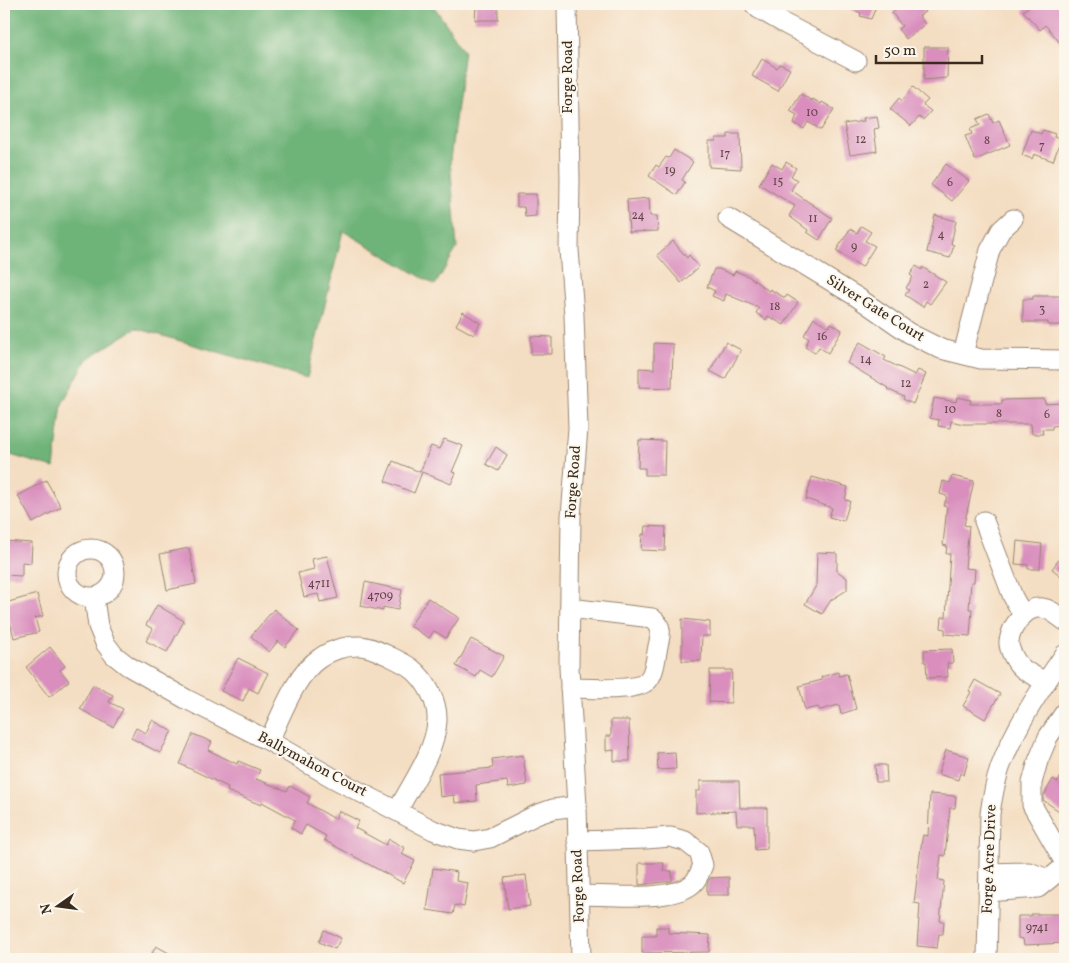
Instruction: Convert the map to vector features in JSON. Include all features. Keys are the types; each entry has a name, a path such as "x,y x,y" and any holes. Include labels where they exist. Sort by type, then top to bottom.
{"street":[{"name":"Forge Road","path":"567,4 570,180 569,250 574,315 578,428 571,516 570,688 577,806 581,959"},
{"path":"754,4 766,13 856,61"},
{"name":"Silver Gate Court","path":"728,218 857,297 909,333 941,349 980,359 1065,360"},
{"path":"963,354 990,250 1001,230 1013,219"},
{"path":"984,521 1013,597 1023,615"},
{"name":"Ballymahon Court","path":"94,598 98,626 105,643 114,655 128,666 154,682 269,741 333,778 398,810 433,830 458,839 474,841 490,838 536,815 553,809 577,806"},
{"path":"570,608 652,618 658,622 660,628 655,663 650,679 645,684 628,688 570,688"},
{"path":"1046,682 1021,668 1009,649 1008,642 1023,615 1038,608 1055,613 1065,621"},
{"path":"269,741 296,685 308,667 332,651 360,646 375,649 410,667 429,690 435,705 437,720 434,740 398,810"},
{"name":"Forge Acre Drive","path":"987,959 990,814 1000,769 1023,718 1065,654"},
{"path":"988,892 1038,888 1065,865 1032,805 1032,783 1038,761 1048,737 1065,712"},
{"path":"577,841 670,837 685,841 699,852 703,865 692,884 673,893 652,896 580,895"},
{"path":"989,872 1029,872 1048,879"}],"green space":[{"path":"4,4 428,4 435,8 464,50 450,160 457,248 435,285 343,231 307,378 136,328 87,359 62,404 54,468 4,453"}],"building":[{"path":"476,4 498,4 498,20 475,20"},
{"path":"840,4 877,4 871,19 860,16 861,13"},
{"path":"905,4 920,4 926,11 919,16 925,24 906,39 898,29 902,26 892,13"},
{"path":"1032,4 1060,4 1065,10 1065,49 1045,25 1040,30 1023,11"},
{"path":"924,47 948,47 947,78 924,80"},
{"path":"762,59 777,68 780,64 790,69 778,91 752,76"},
{"path":"913,87 928,100 923,105 931,111 923,120 919,117 911,126 890,109 899,98 902,101"},
{"path":"801,94 812,101 813,99 821,104 822,102 834,109 821,130 808,122 804,129 794,123 797,115 790,111"},
{"path":"989,114 993,123 999,120 1010,145 975,160 965,136 972,134 970,129 980,125 977,119"},
{"path":"877,116 879,128 874,129 877,151 850,155 844,124 864,121 863,118"},
{"path":"1031,130 1041,134 1043,130 1055,134 1054,137 1061,140 1053,161 1034,154 1032,159 1022,155"},
{"path":"728,134 740,134 741,169 709,167 709,141 716,141 716,138 728,138"},
{"path":"674,150 693,162 682,180 685,182 677,195 649,176 656,165 659,167 666,157 669,158"},
{"path":"786,162 796,168 791,176 797,180 791,190 832,218 819,240 789,216 795,206 759,184 772,163 782,169"},
{"path":"946,164 969,181 952,201 931,185"},
{"path":"517,194 536,194 536,216 525,217 524,207 517,207"},
{"path":"649,198 650,216 657,216 658,231 629,232 627,200"},
{"path":"935,215 956,221 951,244 954,245 950,258 927,252"},
{"path":"861,226 871,232 865,241 875,246 862,267 836,251 850,229 857,233"},
{"path":"673,241 687,258 689,255 699,267 681,283 657,255"},
{"path":"916,266 922,270 922,267 946,282 930,304 926,301 923,307 905,295 909,290 906,288 913,277 910,275"},
{"path":"714,269 719,269 733,275 735,271 748,276 769,291 770,289 785,298 787,295 798,302 784,325 768,316 766,320 756,313 759,308 726,294 724,301 712,296 715,291 707,287"},
{"path":"1033,296 1061,296 1062,325 1048,325 1048,322 1023,322 1023,299 1033,299"},
{"path":"463,312 480,323 474,335 456,325"},
{"path":"814,318 829,327 831,323 842,330 828,353 819,347 815,353 805,347 809,339 804,335"},
{"path":"531,336 552,337 552,354 531,354"},
{"path":"726,342 741,350 725,379 710,371"},
{"path":"860,342 886,357 884,360 915,375 918,370 926,374 913,404 847,363"},
{"path":"654,343 673,344 672,388 639,387 639,368 654,369"},
{"path":"957,397 971,400 970,404 1002,404 1002,400 1044,399 1045,404 1063,403 1064,425 1052,426 1052,429 1042,429 1043,434 1032,434 1031,424 963,424 951,421 950,428 938,426 939,420 930,418 934,398 956,402"},
{"path":"444,439 463,446 452,472 456,473 451,484 422,472 414,493 385,481 393,461 420,472 431,446 439,449"},
{"path":"639,440 665,441 664,475 645,475 645,468 638,468"},
{"path":"496,447 507,455 498,471 486,464"},
{"path":"952,476 974,481 964,525 969,526 965,568 975,569 974,582 971,582 970,636 945,634 945,629 941,628 942,617 946,617 950,554 946,554 947,546 943,545 947,507 944,506 947,496 940,494 943,481 950,483"},
{"path":"812,477 848,487 845,500 850,501 844,521 829,517 832,508 806,499"},
{"path":"46,480 61,507 33,523 18,496"},
{"path":"645,526 666,527 665,551 641,550 642,534 644,535"},
{"path":"4,541 32,543 31,563 22,562 22,576 4,575"},
{"path":"1017,541 1042,544 1040,569 1028,569 1028,565 1015,564"},
{"path":"189,548 196,584 167,590 160,554"},
{"path":"1065,551 1065,579 1052,569"},
{"path":"817,552 837,553 837,571 847,578 847,590 831,600 822,614 805,604 816,586"},
{"path":"327,556 338,598 320,602 318,594 304,597 298,573 314,569 312,559"},
{"path":"365,582 402,590 398,610 383,607 383,611 361,606"},
{"path":"37,594 43,616 35,618 39,632 14,638 5,603"},
{"path":"428,598 459,618 446,638 434,631 429,638 410,626"},
{"path":"157,605 184,621 167,652 146,641 153,629 146,625"},
{"path":"274,609 299,630 285,647 278,641 269,652 251,636"},
{"path":"682,619 710,622 710,636 702,636 701,661 682,661"},
{"path":"471,639 504,656 492,677 480,670 476,677 456,666"},
{"path":"50,647 65,666 60,670 69,681 49,697 26,667"},
{"path":"952,649 953,663 947,663 948,677 927,678 924,650"},
{"path":"238,658 268,673 258,693 249,688 243,701 221,691"},
{"path":"710,670 732,670 731,703 709,702"},
{"path":"838,672 839,676 847,674 856,709 841,714 839,705 820,710 818,707 805,710 799,686 822,680 821,677"},
{"path":"975,680 1000,694 985,719 963,706"},
{"path":"93,685 113,695 109,702 123,709 113,727 80,709"},
{"path":"152,720 172,731 160,753 131,738 136,728 146,733"},
{"path":"611,720 629,720 630,761 614,761 614,750 606,751 606,736 611,736"},
{"path":"193,734 212,742 208,750 237,764 238,761 260,770 256,779 287,791 290,786 310,797 307,803 335,819 339,811 359,821 355,828 386,845 389,839 405,848 402,854 415,861 403,883 324,840 326,836 306,825 301,834 291,828 295,820 262,802 261,805 227,791 228,787 180,764"},
{"path":"946,750 969,757 964,775 960,773 958,780 938,774"},
{"path":"675,752 676,769 658,770 657,753"},
{"path":"523,755 527,785 508,788 507,781 476,785 477,801 455,803 454,795 440,797 438,773 493,768 492,759"},
{"path":"875,765 886,765 887,782 876,782"},
{"path":"1065,768 1065,815 1043,800 1043,797 1053,779 1058,782"},
{"path":"700,781 739,781 740,808 767,808 767,849 755,850 754,825 737,825 736,811 696,813 696,791 700,791"},
{"path":"930,794 956,796 955,808 950,808 945,856 941,855 938,880 944,881 940,921 944,921 943,934 939,934 937,948 917,946 920,904 914,903 922,839 923,835 928,836"},
{"path":"639,863 664,863 663,871 672,871 672,881 639,885"},
{"path":"433,868 457,872 456,881 468,883 464,907 455,905 453,914 427,910"},
{"path":"526,875 530,906 508,909 504,878"},
{"path":"729,877 729,895 707,895 707,884 710,878"},
{"path":"1031,914 1065,914 1065,943 1024,945 1023,939 1018,938 1018,916 1031,916"},
{"path":"656,927 668,927 668,933 710,935 709,952 642,953 642,936 656,936"},
{"path":"324,930 341,938 335,949 319,942"},
{"path":"156,946 180,959 149,959"}]}
